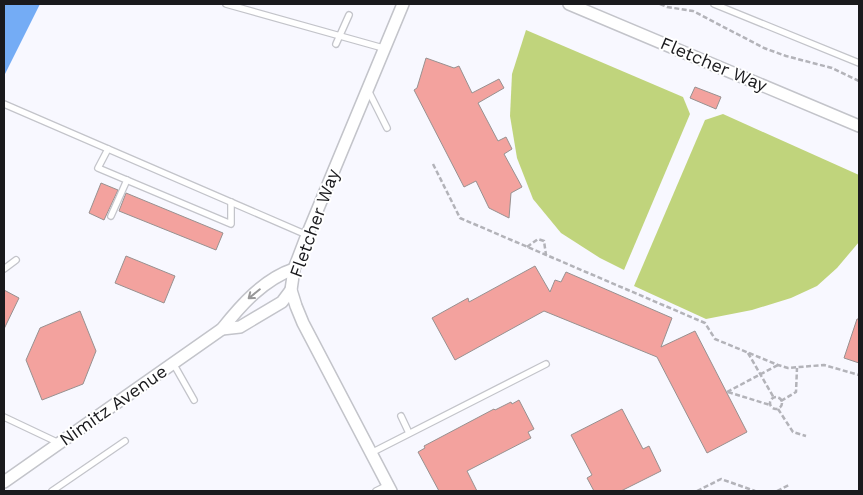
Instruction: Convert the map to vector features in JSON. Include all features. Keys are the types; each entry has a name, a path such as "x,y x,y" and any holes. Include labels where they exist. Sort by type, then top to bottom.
{"street":[{"name":"Fletcher Way","path":"389,488 303,323 291,290 294,269 307,235 383,48 403,4"},
{"name":"Fletcher Way","path":"569,4 859,126"},
{"name":"Nimitz Avenue","path":"4,482 222,329 241,306 280,274 294,269"},
{"name":"Nimitz Avenue","path":"222,329 240,327 282,302 291,290"}],"lane":[{"path":"226,4 383,48"},
{"path":"714,4 859,64"},
{"path":"336,44 349,15"},
{"path":"367,88 387,128"},
{"path":"4,104 307,235"},
{"path":"108,149 98,168 231,224 231,202"},
{"path":"111,216 127,180"},
{"path":"4,269 16,260"},
{"path":"173,363 194,400"},
{"path":"371,453 546,364"},
{"path":"402,416 409,433"},
{"path":"4,417 58,444"},
{"path":"52,491 125,441"},
{"path":"376,491 389,488"}],"path":[{"path":"660,4 693,11 764,48 832,68 859,80"},
{"path":"433,164 460,218 706,323 716,339 778,365 788,368 824,365 859,375"},
{"path":"527,247 538,239 544,241 546,255"},
{"path":"748,353 774,398"},
{"path":"778,365 727,392 770,404 773,409 778,409 793,432 806,436"},
{"path":"781,401 796,392 797,368"},
{"path":"770,404 770,400 774,398 779,398 781,401"},
{"path":"778,409 782,404 781,401"},
{"path":"697,491 721,479 755,491"},
{"path":"777,491 789,485"}],"green space":[{"path":"526,30 683,97 690,114 624,270 600,258 561,233 533,199 517,158 510,116 512,74"},
{"path":"723,114 859,175 859,242 837,268 817,286 791,298 752,310 706,319 634,286 705,120"}],"water":[{"path":"4,4 40,4 4,76"}],"building":[{"path":"426,58 454,68 459,66 472,93 499,79 504,88 478,103 498,141 506,137 512,149 504,154 522,187 511,193 509,218 489,208 476,181 464,187 414,90 417,88"},
{"path":"695,87 721,97 716,109 690,98"},
{"path":"101,183 118,190 104,220 89,213"},
{"path":"126,193 223,233 216,250 119,211"},
{"path":"126,256 175,276 164,303 115,283"},
{"path":"535,266 550,292 555,280 561,282 566,272 672,318 661,347 695,331 747,432 707,453 657,357 544,311 455,360 432,318 468,298 469,302"},
{"path":"4,290 19,298 4,329"},
{"path":"80,311 96,351 83,384 42,400 26,360 40,328"},
{"path":"857,319 859,319 859,363 844,358"},
{"path":"519,400 534,429 528,432 531,438 467,471 477,491 439,491 418,452 425,448 424,446 494,409"},
{"path":"622,409 643,449 649,446 661,471 621,491 594,491 587,478 592,475 571,435"}]}
